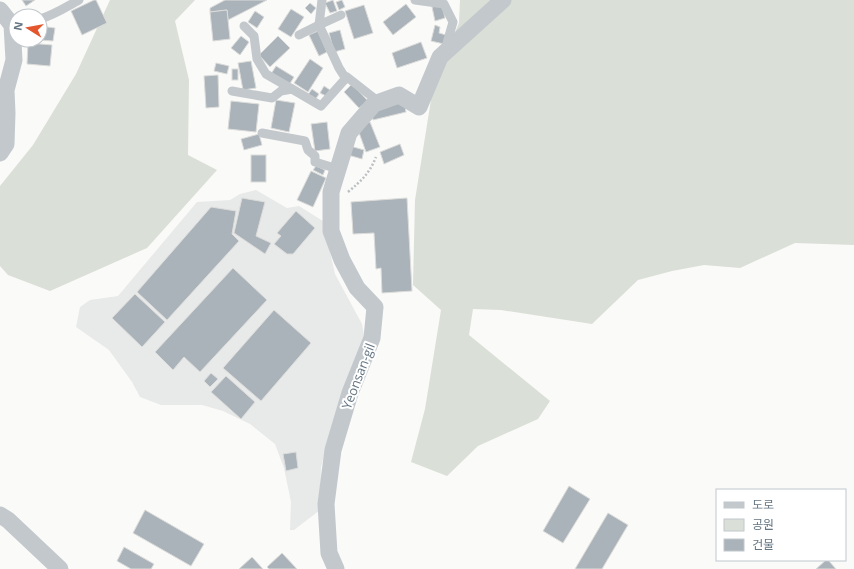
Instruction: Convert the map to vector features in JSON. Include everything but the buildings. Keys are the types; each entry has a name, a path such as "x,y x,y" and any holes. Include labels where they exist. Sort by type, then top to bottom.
{"street":[{"name":"Yeonsan-gil","path":"336,569 329,553 326,504 333,450 350,394 372,338 375,307 357,288 342,260 331,231 331,192 349,133 374,104 399,95 419,107 440,57 503,0"},
{"path":"0,10 8,19"},
{"path":"0,153 6,144 6,90 14,60 14,48"},
{"path":"0,515 8,520 60,569"}],"lane":[{"path":"48,16 79,0"},
{"path":"322,0 319,24 339,68 346,79"},
{"path":"415,0 444,4 453,22 444,53"},
{"path":"299,35 319,24 341,15"},
{"path":"244,26 254,36 257,59 266,74 321,106 348,77 379,102"},
{"path":"232,91 272,98 281,91 292,89"},
{"path":"262,133 305,141 308,150 315,156 315,162 338,169"}],"path":[{"path":"331,198 345,196 370,170 376,157"}],"shaded area":[{"path":"256,190 287,208 299,206 323,221 335,274 362,324 365,341 331,429 321,467 320,510 294,530 290,530 291,502 284,468 275,444 250,424 223,411 202,405 161,405 140,397 132,382 109,350 76,327 80,307 90,300 118,296 197,202 230,200 240,194"}],"green space":[{"path":"110,0 195,0 175,21 189,80 188,155 217,170 147,248 50,291 8,275 0,266 0,186 33,145 76,74"},
{"path":"460,0 854,0 854,245 795,243 740,268 704,265 672,271 638,280 592,324 501,310 473,309 469,335 550,401 538,419 478,446 447,476 411,462 425,409 441,310 413,285 415,200 434,81 459,23"}]}
